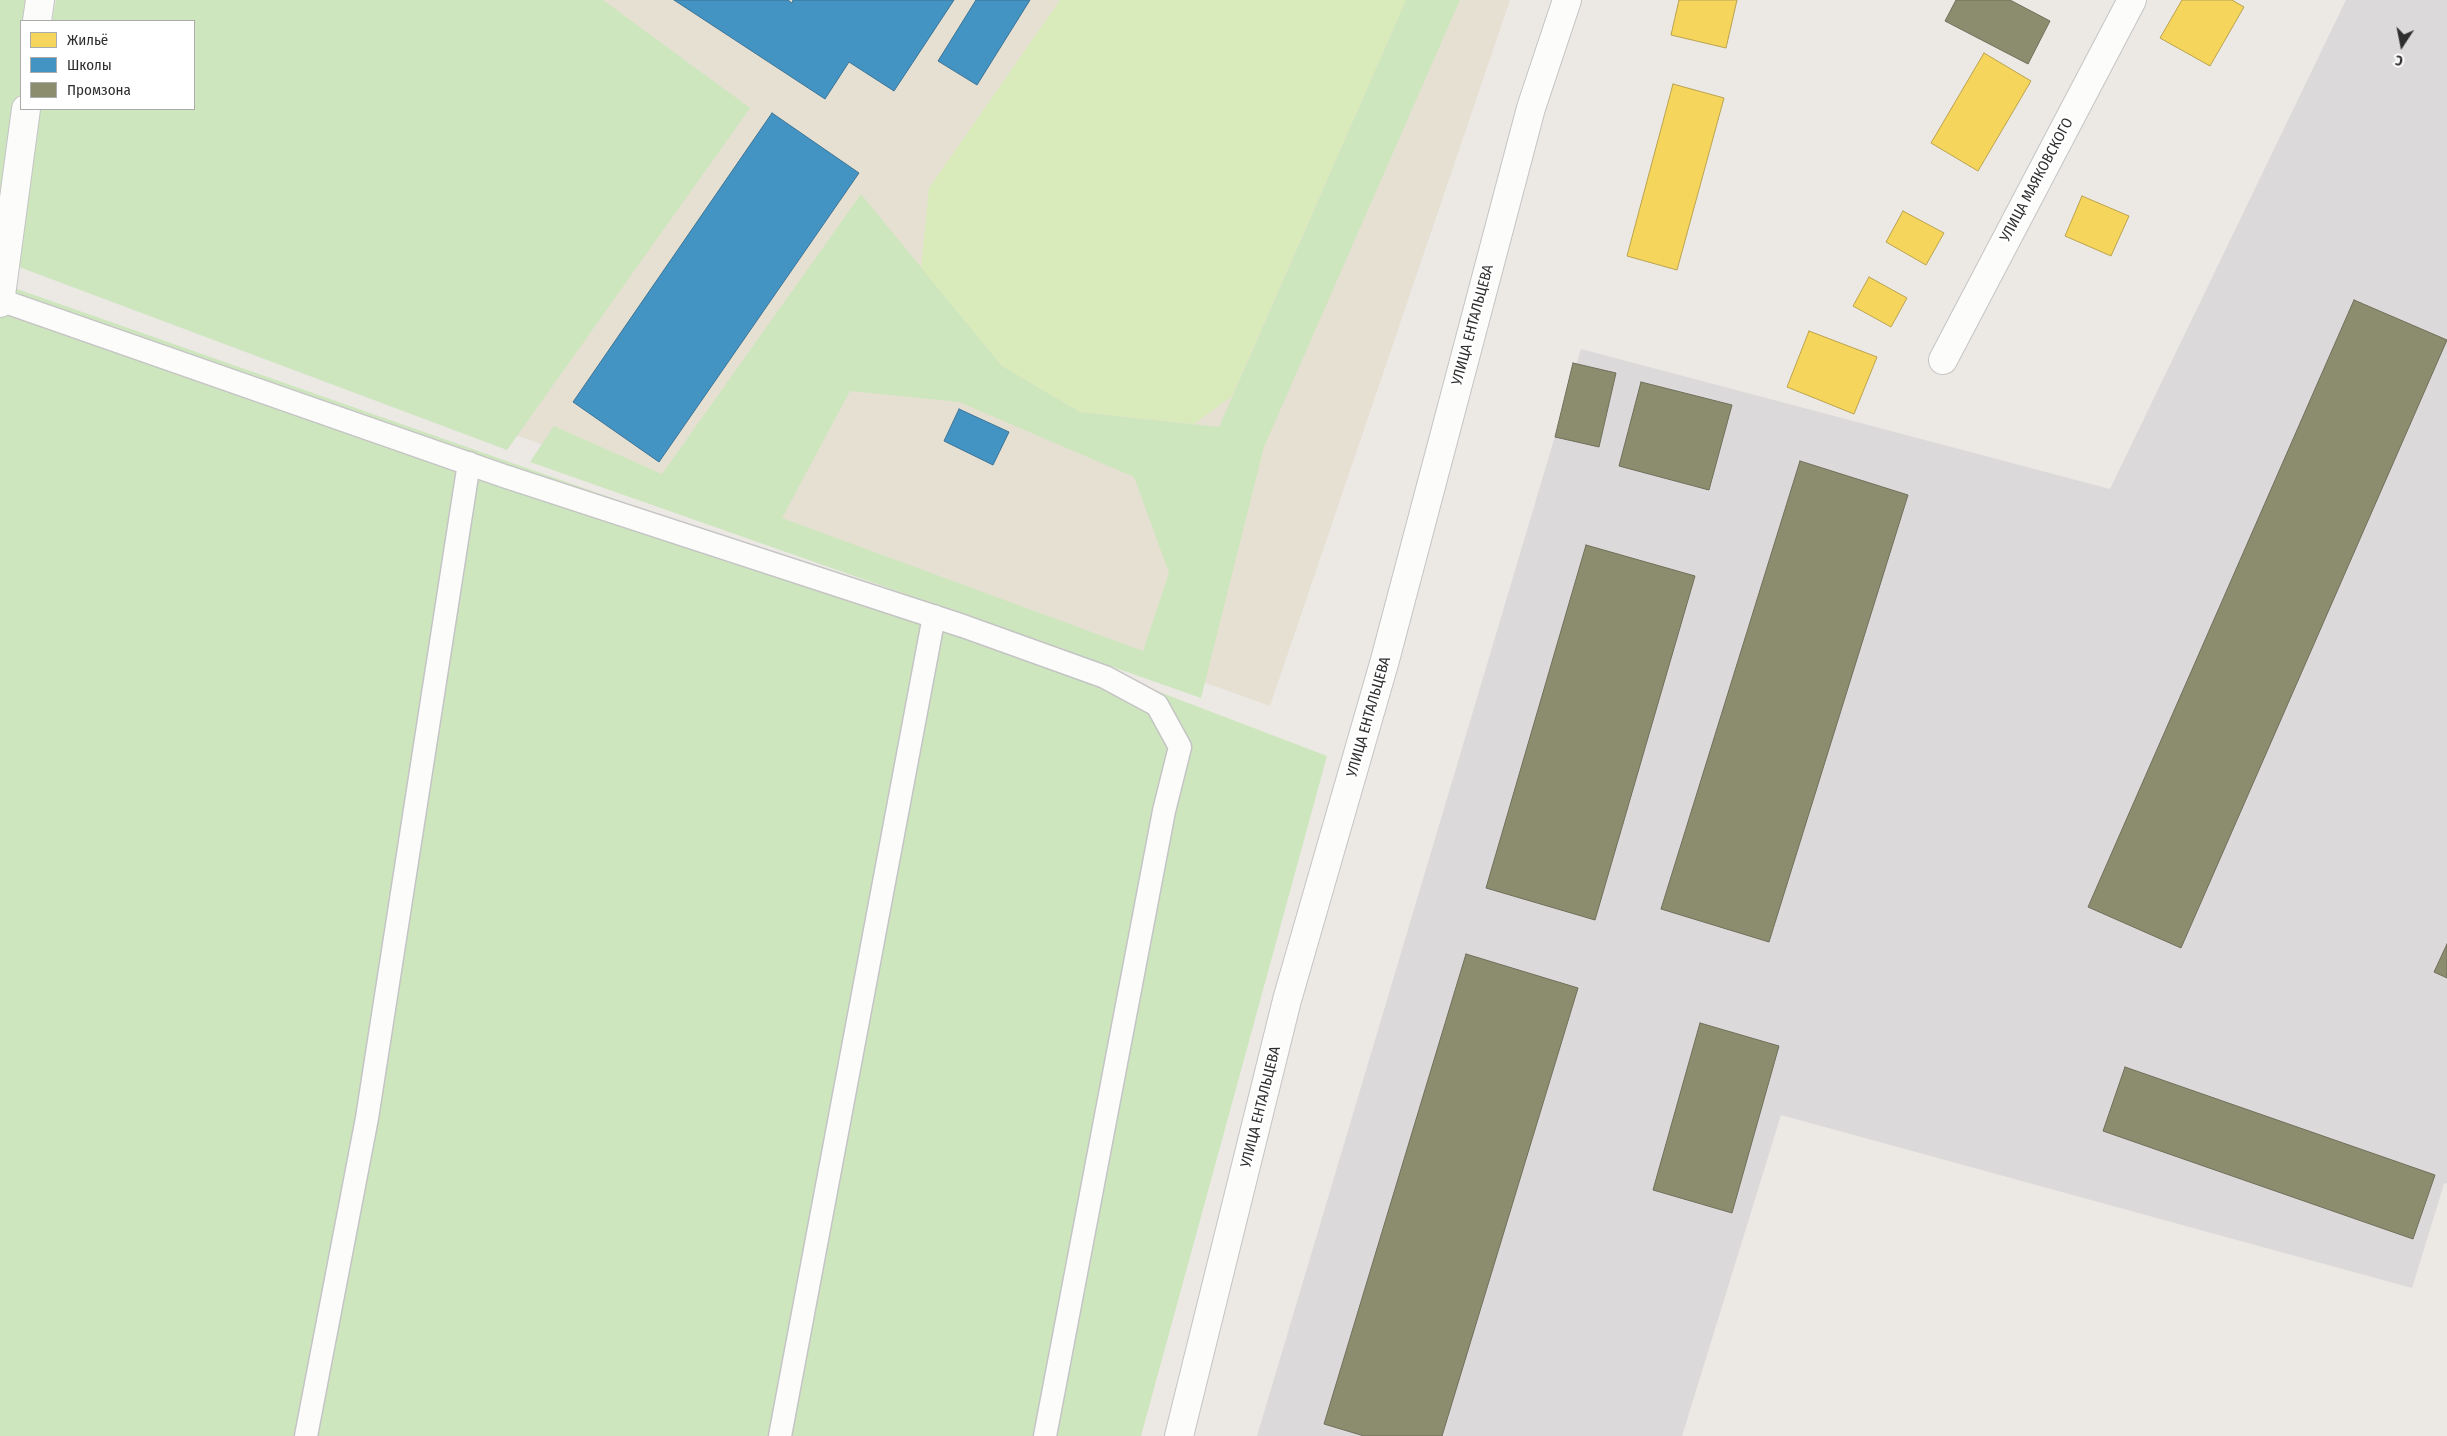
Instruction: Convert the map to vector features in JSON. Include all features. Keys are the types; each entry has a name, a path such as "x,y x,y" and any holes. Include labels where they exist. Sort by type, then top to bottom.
{"street":[{"path":"37,20 40,0"},
{"name":"УЛИЦА ЕНТАЛЬЦЕВА","path":"1179,1436 1287,1000 1385,660 1531,108 1567,0"},
{"name":"УЛИЦА МАЯКОВСКОГО","path":"1943,360 2132,0"},
{"path":"0,302 26,110"}],"lane":[{"path":"0,302 469,463 934,616 1105,677 1157,705 1180,747 1162,821 1045,1436"},
{"path":"306,1436 367,1118 469,463"},
{"path":"780,1436 934,616"}],"shaded area":[{"path":"299,0 1510,0 1270,706 109,289"},
{"path":"2346,0 2447,0 2447,1183 2444,1184 2412,1288 1781,1115 1682,1436 1257,1436 1581,349 2110,489"}],"green space":[{"path":"0,0 42,0 38,20 20,20 21,110 0,242"},
{"path":"56,0 603,0 750,108 507,450 11,264 37,110 195,110 195,20 52,20"},
{"path":"1060,0 1406,0 1232,396 1194,424 1080,412 1002,366 921,268 929,188"},
{"path":"1406,0 1460,0 1264,447 1201,698 530,462 554,426 662,474 861,194 1002,366 1080,412 1219,427","holes":["850,391 959,402 1134,477 1169,573 1143,651 782,518"]},
{"path":"0,283 1107,672 1327,756 1141,1436 0,1436"}],"building: Жильё":[{"path":"1679,0 1737,0 1726,48 1671,35"},
{"path":"2182,0 2232,0 2244,7 2210,66 2160,38"},
{"path":"1984,53 2031,81 1978,171 1931,143"},
{"path":"1673,84 1724,98 1677,270 1627,256"},
{"path":"2082,196 2129,216 2111,256 2065,236"},
{"path":"1903,211 1944,233 1926,265 1886,242"},
{"path":"1869,277 1907,298 1891,327 1853,306"},
{"path":"1809,331 1877,357 1854,414 1787,387"}],"building: Школы":[{"path":"674,0 788,0 792,3 793,0 954,0 894,91 849,62 825,99"},
{"path":"976,0 1030,0 977,85 938,61"},
{"path":"772,113 859,173 659,462 573,402"},
{"path":"959,409 1009,432 993,465 944,441"}],"building: Промзона":[{"path":"1956,0 2010,0 2050,21 2028,64 1945,21"},
{"path":"2354,300 2447,340 2181,948 2088,907"},
{"path":"1573,363 1616,373 1599,447 1555,437"},
{"path":"1641,382 1732,405 1709,490 1619,466"},
{"path":"1800,461 1908,495 1769,942 1661,909"},
{"path":"1586,545 1695,576 1595,920 1486,888"},
{"path":"2447,944 2447,978 2434,972"},
{"path":"1466,954 1578,988 1442,1436 1364,1436 1324,1424"},
{"path":"1700,1023 1779,1046 1732,1213 1653,1190"},
{"path":"2125,1067 2435,1175 2413,1239 2103,1131"}]}
